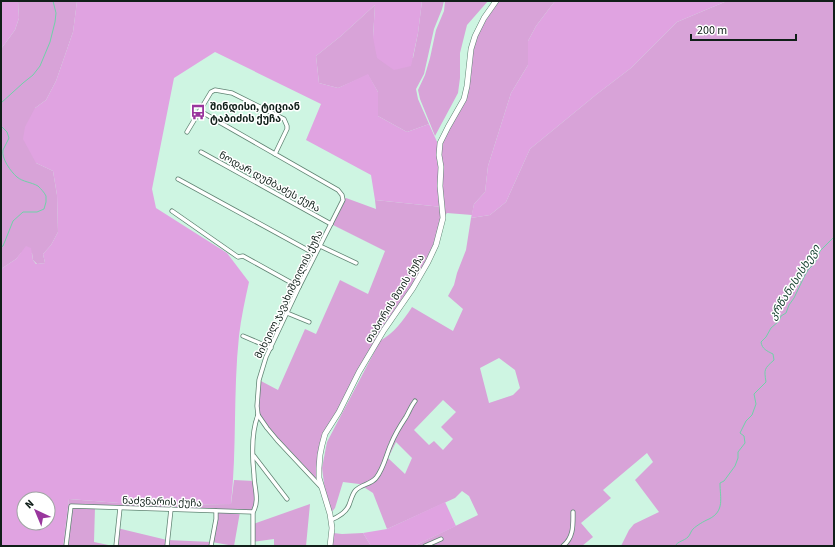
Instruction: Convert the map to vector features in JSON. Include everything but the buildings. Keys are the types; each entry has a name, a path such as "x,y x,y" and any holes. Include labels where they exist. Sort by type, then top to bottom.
{"main road":[{"name":"თაბორის მთის ქუჩა","path":"321,487 319,468 320,455 325,434 339,412 373,347 413,288 436,245 442,218 440,186 441,166 439,155 440,143 464,99 471,49 475,36 496,1"},
{"path":"321,487 331,520 332,528 330,546"}],"street":[{"path":"187,132 211,92 215,90 232,92 282,118 287,129 275,154 200,111"},
{"name":"ნოდარ დუმბაძეს ქუჩა","path":"200,152 332,224"},
{"name":"მიხეილ ჯავახიშვილის ქუჩა","path":"253,546 253,512 257,500 253,455 254,428 258,415 257,406 259,380 270,348 315,254 332,224 343,200 342,195 338,190 275,154"},
{"path":"178,178 315,254"},
{"path":"172,211 238,257 243,256 299,287"},
{"path":"320,246 356,263"},
{"path":"287,313 309,322"},
{"path":"243,336 270,348"},
{"path":"331,520 339,517 345,512 354,492 375,479 398,429 415,401"},
{"path":"258,415 266,428 321,487"},
{"path":"253,455 287,499"},
{"name":"ნაძვნარის ქუჩა","path":"66,546 71,506 253,512"},
{"path":"116,546 120,508"},
{"path":"167,546 171,509"},
{"path":"211,546 216,511"},
{"path":"563,546 567,543 573,530 573,512"},
{"path":"425,546 441,539"}],"shaded area":[{"path":"1,1 18,1 19,18 15,30 1,49"},
{"path":"18,1 77,1 73,32 56,81 46,100 35,108 36,163 53,171 57,195 58,232 51,245 43,254 45,263 37,264 33,260 32,253 21,253 16,259 1,269 1,49 15,30 19,18"},
{"path":"77,1 422,1 418,33 411,66 394,70 377,58 373,37 375,5 341,36 316,56 319,83 338,88 368,74 378,92 378,116 407,132 429,124 438,144 442,207 375,200 371,175 306,140 321,104 215,52 174,78 152,189 156,208 227,253 249,282 241,322 237,357 234,462 231,504 144,505 69,499 63,546 1,546 1,269 16,259 26,246 31,248 33,260 36,264 45,263 43,254 51,245 58,232 57,195 53,171 36,163 23,139 25,127 35,108 46,100 56,81 73,32"},
{"path":"422,1 444,1 434,29 424,74 416,89 418,99 429,124 407,132 378,116 378,92 368,75 338,88 319,83 316,56 341,36 375,5 373,37 413,58"},
{"path":"445,1 488,1 467,25 460,53 460,78 458,93 435,136 420,99 418,90 425,75 436,30 444,11"},
{"path":"495,1 555,1 536,26 528,41 528,65 511,93 488,166 485,192 474,204 472,215 447,213 443,218 428,262 384,330 322,445 321,487 262,422 257,406 259,380 278,390 305,329 316,334 340,280 368,294 385,251 331,224 343,200 346,198 376,209 375,200 442,207 440,148 463,101 474,36"},
{"path":"555,1 727,1 677,22 631,68 530,149 506,202 490,215 471,218 474,204 485,192 488,166 511,93 528,65 528,41 536,26"},
{"path":"727,1 834,1 834,546 621,546 629,530 634,524 659,512 635,480 653,462 647,453 603,490 611,498 581,523 593,537 582,546 414,546 478,515 469,496 462,491 455,498 387,529 373,493 359,484 343,482 335,508 331,513 325,491 322,468 327,442 380,341 398,326 412,307 453,331 463,309 448,296 454,285 466,250 471,218 490,215 506,202 530,149 631,68 677,22","holes":["499,358 515,370 520,388 513,395 489,403 480,368","443,400 456,412 441,427 453,439 443,450 434,441 429,445 414,430","396,442 412,458 405,474 388,458"]},
{"path":"234,480 254,481 257,501 253,512 240,512 234,546 212,542 216,511 95,507 94,542 113,546 63,546 69,499 144,505 231,504"},
{"path":"445,502 456,526 414,546 371,546 363,533 387,529"},
{"path":"310,504 306,546 274,546 274,539 253,542 253,524"},
{"path":"117,528 167,540 212,542 211,546 116,546"},
{"path":"333,533 363,533 371,546 332,546"}],"waterway":[{"path":"1,103 33,75 40,66 50,42 55,22 56,13 53,1"},
{"path":"1,126 7,132 9,138 3,150 5,161 9,168 19,179 38,186 46,196 44,209 37,212 23,212 13,221 3,246 1,247"},
{"name":"კრწანისისხევი","path":"675,546 688,537 694,528 714,516 720,508 720,483 724,481 735,466 738,458 738,452 745,443 744,436 740,433 746,421 752,415 756,404 754,394 766,382 766,370 768,365 774,360 773,354 767,351 761,342 771,328 779,321 781,316 786,313 808,270 815,263 820,251 834,237"}],"place":[{"name":"შინდისი, ტიციან ტაბიძის ქუჩა","path":"198,112"}]}
